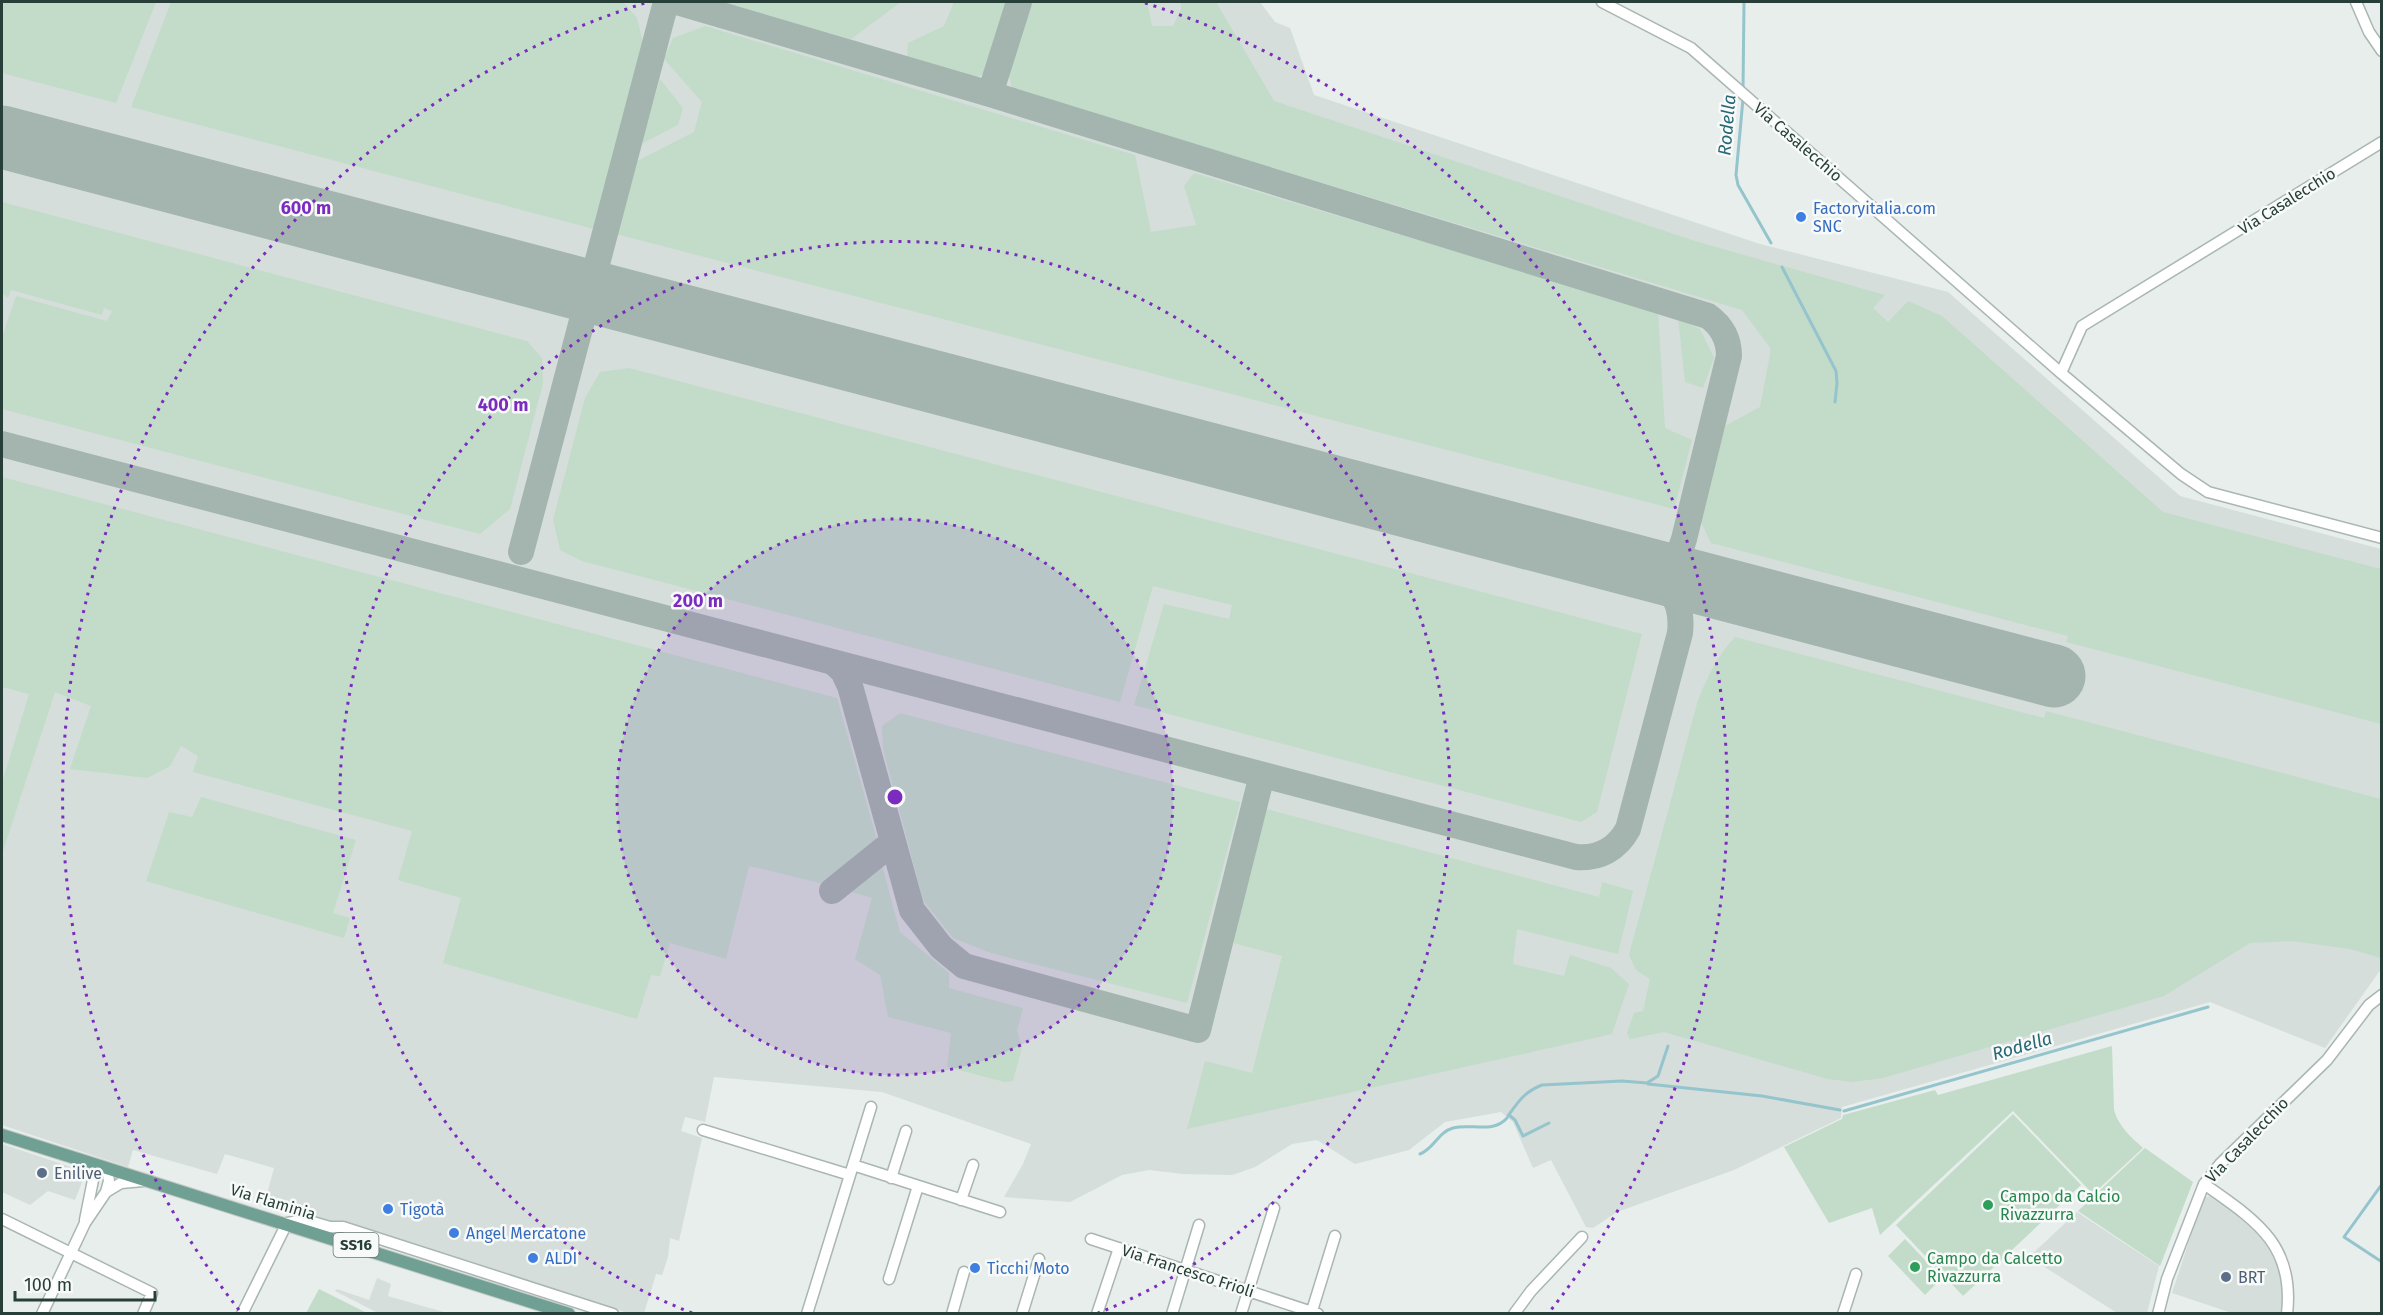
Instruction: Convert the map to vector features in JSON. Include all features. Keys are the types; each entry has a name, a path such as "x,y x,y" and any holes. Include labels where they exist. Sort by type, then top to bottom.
{"main road":[{"name":"Via Flaminia","path":"2,1135 287,1223 569,1314"}],"street":[{"name":"Via Casalecchio","path":"1602,2 1690,48 2061,373 2181,474 2208,492 2382,538"},
{"path":"2356,2 2369,32 2382,51"},
{"name":"Via Casalecchio","path":"2061,373 2082,326 2382,142"},
{"name":"Via Casalecchio","path":"2158,1314 2167,1279 2204,1184 2220,1164 2327,1060 2369,1005 2382,995"},
{"path":"807,1314 871,1107"},
{"path":"704,1130 852,1170 891,1178 1000,1212"},
{"path":"891,1178 906,1131"},
{"path":"85,1223 93,1180 92,1164"},
{"path":"962,1200 973,1165"},
{"path":"42,1314 85,1223 106,1192 109,1180 107,1168"},
{"path":"106,1192 121,1183 143,1180"},
{"path":"2204,1184 2244,1213 2279,1250 2287,1279 2289,1295 2287,1314"},
{"path":"889,1279 918,1186"},
{"path":"1241,1314 1274,1208"},
{"path":"2,1219 152,1293 143,1314"},
{"path":"242,1314 287,1223 306,1220 330,1227 344,1227 613,1314"},
{"path":"1172,1314 1199,1225"},
{"path":"1313,1313 1335,1236"},
{"path":"1514,1314 1531,1291 1582,1237"},
{"name":"Via Francesco Frioli","path":"1091,1239 1313,1313"},
{"path":"1097,1314 1119,1248"},
{"path":"1022,1314 1039,1259"},
{"path":"952,1314 964,1272"},
{"path":"1843,1314 1856,1274"}],"shaded area":[{"path":"2,2 1260,2 1275,22 1290,28 1314,95 1760,244 1948,292 2180,496 2381,549 2381,969 2325,1048 2210,1002 1842,1107 1841,1118 1734,1170 1617,1212 1593,1228 1586,1227 1551,1160 1533,1168 1513,1122 1501,1112 1445,1122 1409,1150 1355,1164 1317,1140 1292,1144 1255,1167 1232,1175 1183,1174 1149,1170 1122,1175 1070,1202 1004,1197 1023,1164 1031,1144 882,1092 714,1077 705,1122 685,1117 681,1131 702,1138 679,1241 670,1238 668,1257 662,1275 656,1274 644,1313 628,1313 290,1210 289,1213 264,1205 274,1168 225,1154 217,1174 133,1150 128,1167 2,1125"},
{"name":"Enilive","path":"2,1144 80,1170 84,1177 75,1200 48,1191 30,1205 2,1192"},
{"path":"2210,1196 2230,1207 2263,1237 2274,1253 2281,1272 2283,1295 2281,1313 2232,1313 2172,1293 2202,1202 2204,1198"},
{"path":"2077,1212 2159,1266 2147,1313 2117,1313 2029,1257"},
{"path":"377,1278 391,1284 388,1296 447,1313 378,1313 335,1291 337,1289 369,1300"}],"green space":[{"path":"2,2 156,2 116,103 2,73"},
{"path":"171,2 623,2 637,18 643,43 594,229 131,107"},
{"path":"716,2 901,2 851,39"},
{"path":"954,2 1008,2 988,72 973,79 907,59 908,43 944,26"},
{"path":"1027,2 1147,2 1152,26 1173,26 1181,9 1181,2 1216,2 1274,101 1695,241 1885,295 1873,308 1888,322 1908,301 1942,316 2163,512 2381,569 2381,724 2066,642 2068,636 1711,543 1701,522 1725,426 1760,407 1771,349 1742,310 1012,89 1009,75"},
{"path":"705,26 1135,155 1151,232 1196,225 1184,186 1194,173 1658,312 1665,428 1692,440 1674,509 616,234 637,161 694,132 702,102 664,59 673,38"},
{"path":"660,79 683,108 678,125 641,144"},
{"path":"2,202 527,341 542,358 543,383 510,509 480,534 2,409 2,337 16,296 107,321 112,311 104,308 102,315 11,290 8,298 2,293"},
{"path":"1678,318 1700,329 1714,358 1703,388 1685,382"},
{"path":"629,368 1642,634 1597,812 1581,822 1134,705 1164,604 1229,619 1232,605 1153,586 1120,702 582,561 560,550 553,520 585,398 600,372"},
{"path":"2,477 837,698 877,840 820,883 749,866 726,959 670,943 660,976 651,975 637,1019 443,963 461,898 398,880 412,831 193,772 198,756 181,746 170,766 147,778 70,769 91,706 55,692 2,854 2,783 29,694 2,687"},
{"path":"1735,637 2044,718 2046,711 2381,799 2381,958 2350,949 2292,941 2250,943 2164,996 1883,1078 1852,1082 1828,1079 1664,1032 1630,1039 1627,1033 1634,1013 1643,1011 1650,979 1636,970 1629,955 1698,700 1723,651"},
{"path":"900,713 1240,802 1187,1003 991,953 953,938 923,900 883,749 882,726"},
{"path":"201,797 356,840 333,913 350,918 344,938 146,881 169,812 192,817"},
{"path":"1266,809 1599,897 1602,882 1633,891 1618,954 1517,929 1513,964 1564,976 1570,955 1611,968 1629,984 1612,1034 1187,1129 1205,1061 1252,1073 1282,956 1233,943"},
{"path":"882,865 900,932 949,973 949,988 1023,1008 1017,1031 1022,1047 1013,1081 1005,1082 947,1067 951,1033 888,1017 880,975 855,959 872,898 848,891"},
{"path":"2112,1046 2114,1110 2122,1126 2143,1148 2093,1194 2013,1111 1880,1235 1872,1208 1829,1223 1784,1147 1842,1119 1843,1115 1935,1090 1938,1095"},
{"name":"Campo da Calcio Rivazzurra","path":"2013,1114 2081,1185 1963,1296 1896,1225"},
{"path":"2145,1148 2193,1182 2160,1266 2078,1211"},
{"name":"Campo da Calcetto Rivazzurra","path":"1905,1239 1942,1278 1925,1295 1888,1256"},
{"path":"319,1289 367,1313 306,1313"}],"waterway":[{"name":"Rodella","path":"1743,90 1744,2"},
{"name":"Rodella","path":"1743,99 1736,175 1738,185 1771,243"},
{"name":"Rodella","path":"1782,267 1836,371 1835,402"},
{"name":"Rodella","path":"1844,1111 2208,1007"},
{"name":"Rodella","path":"1508,1116 1526,1094 1542,1085 1622,1081 1647,1083 1658,1076 1668,1046"},
{"name":"Rodella","path":"1648,1084 1762,1096 1840,1110"},
{"name":"Rodella","path":"1509,1115 1515,1120 1523,1136 1549,1123"},
{"name":"Rodella","path":"1420,1154 1448,1130 1460,1127 1495,1126 1507,1118"},
{"path":"2382,1184 2344,1237 2382,1262"}],"taxiway":[{"path":"521,552 666,2"},
{"path":"677,2 990,94 1708,316 1724,333 1729,356 1684,539 1678,555 1671,564 1661,568 1644,568"},
{"path":"990,94 1019,2"},
{"path":"2,444 1576,857 1592,856 1606,851 1613,847 1628,829 1680,633 1679,609 1671,592 1656,578 1636,566"},
{"path":"833,662 843,671 850,686 912,910 941,947 964,966 1198,1030 1259,787"},
{"path":"832,891 893,842"}],"runway":[{"path":"2,137 2054,676"}],"place":[{"name":"Factoryitalia.com SNC","path":"1801,217"},
{"name":"Enilive","path":"42,1173"},
{"name":"Campo da Calcio Rivazzurra","path":"1988,1205"},
{"name":"Tigotà","path":"388,1209"},
{"name":"Angel Mercatone","path":"454,1233"},
{"name":"ALDI","path":"533,1258"},
{"name":"Campo da Calcetto Rivazzurra","path":"1915,1267"},
{"name":"Ticchi Moto","path":"975,1268"},
{"name":"BRT","path":"2226,1277"}]}
